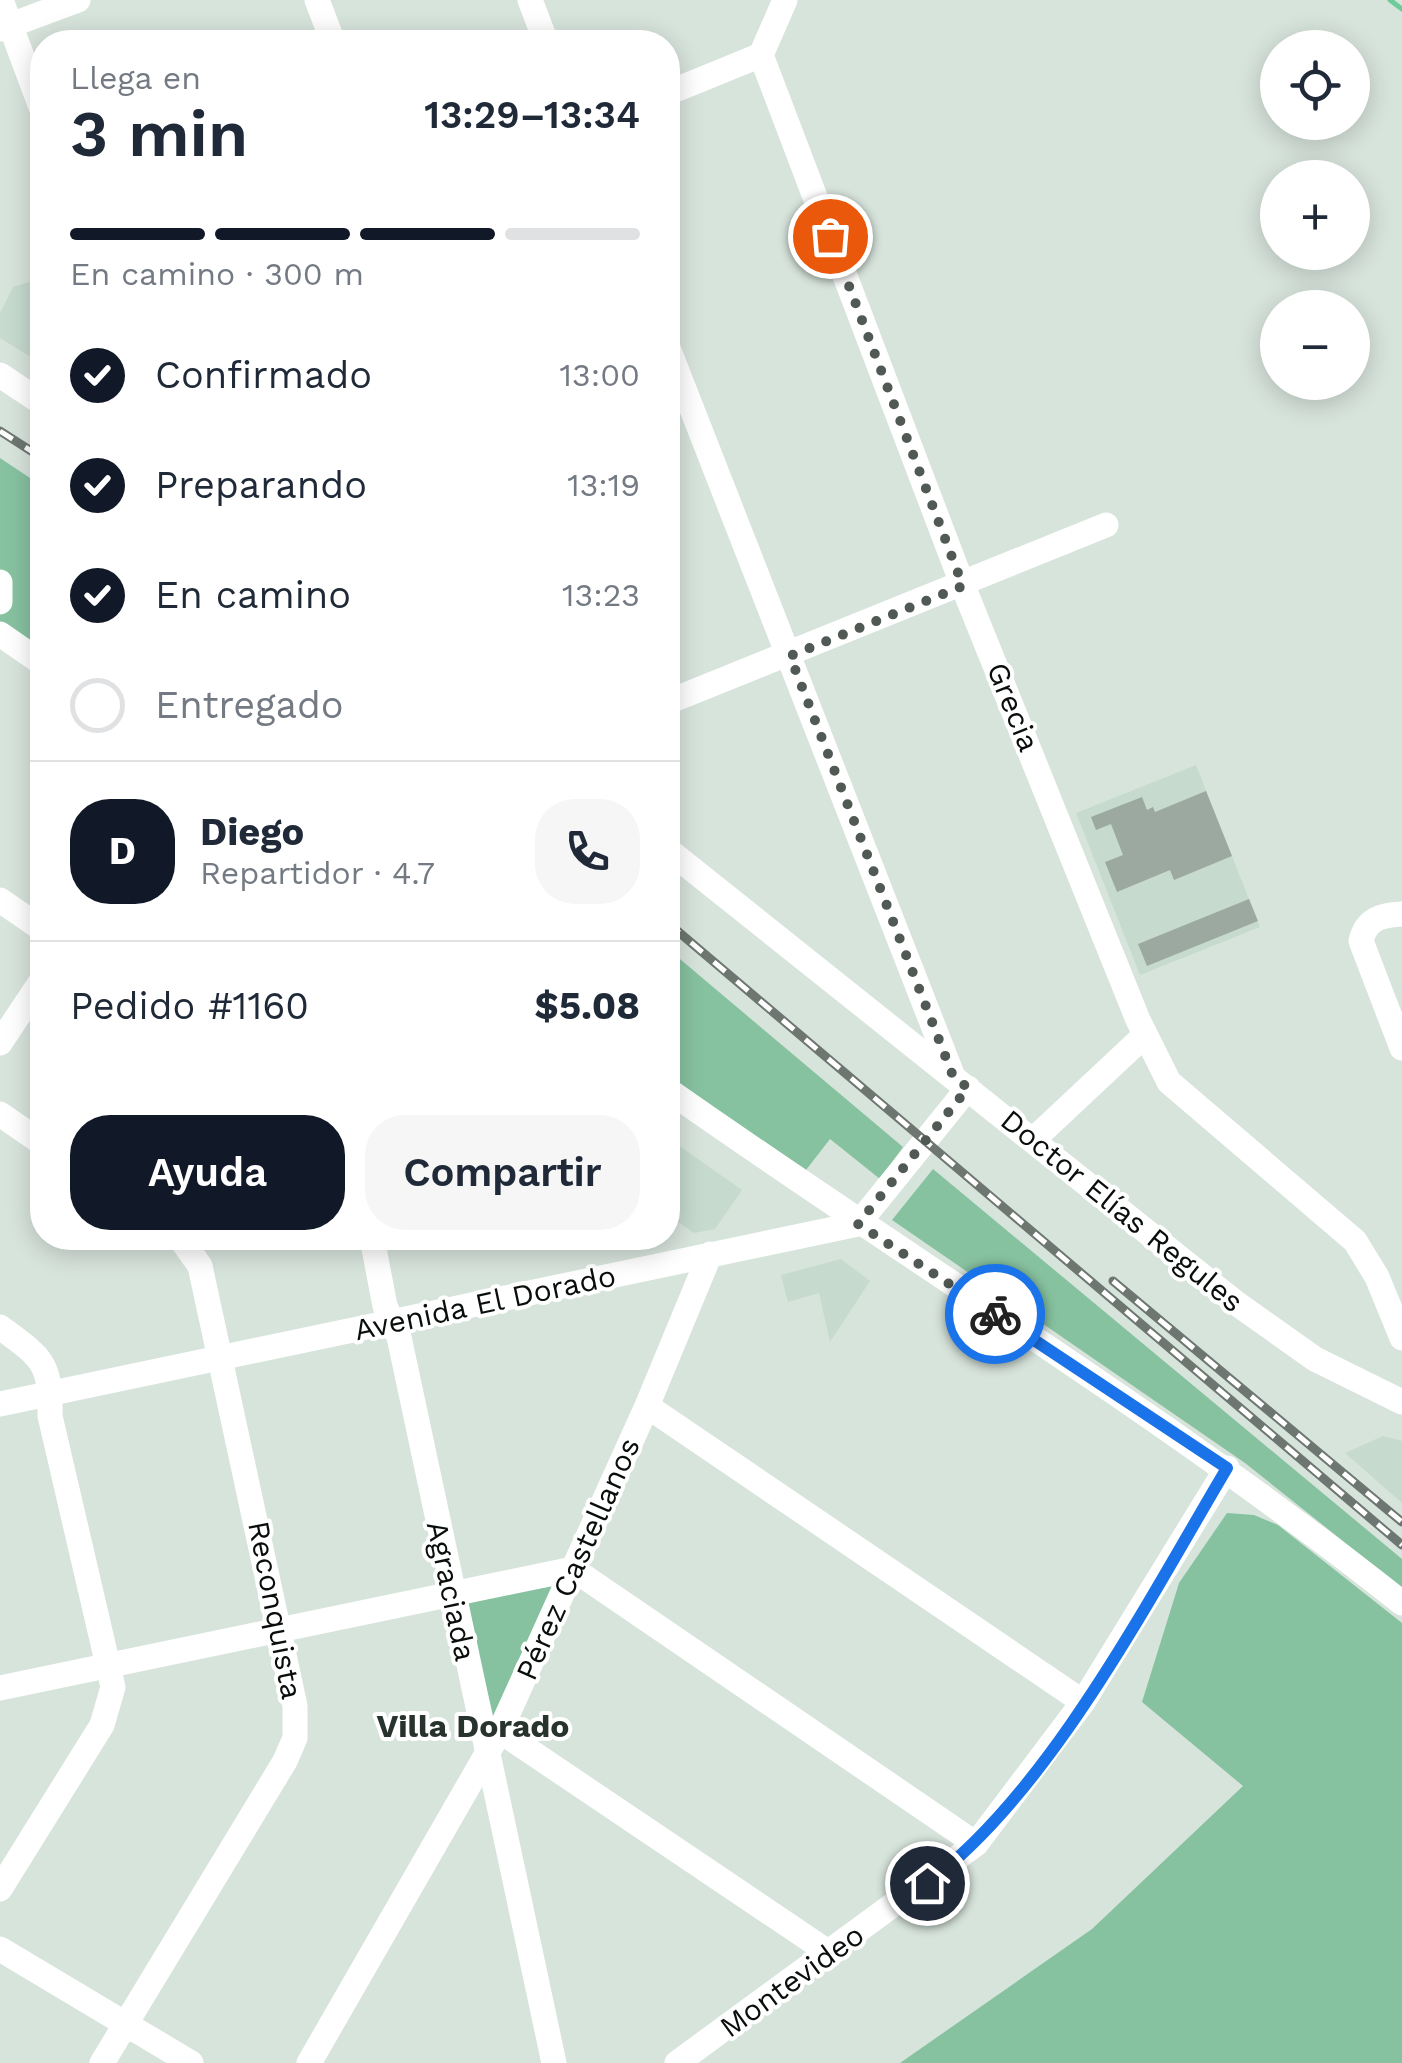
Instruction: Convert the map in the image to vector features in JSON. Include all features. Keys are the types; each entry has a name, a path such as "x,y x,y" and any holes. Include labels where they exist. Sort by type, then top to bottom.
{"street":[{"path":"1,0 5,27 30,83"},
{"path":"5,27 78,0"},
{"path":"317,0 329,30"},
{"path":"530,0 541,30"},
{"path":"680,88 761,56 785,0"},
{"name":"Grecia","path":"761,56 963,586 1146,1035 1169,1082 1355,1241 1377,1277 1402,1338"},
{"path":"0,375 30,395"},
{"path":"680,378 961,1082 858,1224"},
{"path":"680,697 1106,526"},
{"path":"0,582 0,602"},
{"path":"0,634 30,655"},
{"name":"Doctor Elías Regules","path":"680,860 1277,1333 1336,1371 1402,1402"},
{"path":"0,900 30,921"},
{"path":"1402,914 1376,918 1364,927 1364,954 1402,1048"},
{"path":"0,1043 30,998"},
{"path":"1034,1140 1146,1035"},
{"path":"680,1098 858,1224 1227,1468 1402,1603"},
{"path":"0,1114 30,1135"},
{"name":"Avenida El Dorado","path":"0,1404 858,1224"},
{"name":"Reconquista","path":"102,2063 291,1749 296,1706 222,1359 200,1266 189,1250"},
{"name":"Agraciada","path":"374,1250 554,2063"},
{"name":"Pérez Castellanos","path":"308,2063 500,1731 647,1406 710,1254"},
{"path":"0,1326 50,1375 50,1416 113,1687 102,1725 0,1889"},
{"path":"647,1406 1084,1702"},
{"name":"Montevideo","path":"676,2063 831,1954 976,1844 1084,1702 1227,1468"},
{"path":"0,1688 573,1569 976,1844"},
{"path":"500,1731 831,1954"},
{"path":"0,1949 192,2063"}],"shaded area":[{"path":"30,282 30,357 0,338 0,313 13,287"},
{"path":"1196,765 1260,927 1140,975 1076,813"},
{"path":"680,1146 742,1190 715,1229 694,1233 680,1223"},
{"path":"841,1259 870,1281 830,1342 819,1293 788,1302 781,1275"},
{"path":"1383,1436 1402,1441 1402,1503 1345,1453"}],"green space":[{"path":"0,458 30,478 30,650 0,629"},
{"path":"680,959 903,1147 880,1179 830,1139 806,1170 680,1084"},
{"path":"933,1169 1402,1559 1402,1588 1245,1463 892,1220"},
{"path":"1227,1513 1254,1515 1278,1525 1402,1623 1402,2063 900,2063 1092,1929 1243,1786 1142,1702 1179,1583"},
{"path":"555,1586 494,1720 467,1605 470,1598"}],"building":[{"path":"1206,791 1232,856 1174,880 1170,870 1117,892 1105,862 1123,855 1111,824 1096,830 1091,817 1142,797 1147,810 1153,807 1155,812"},
{"path":"1249,899 1258,921 1147,966 1138,944"}],"waterway":[{"path":"1390,0 1402,9"}],"railway":[{"path":"0,431 30,450"},
{"path":"680,933 1402,1545"},
{"path":"1113,1281 1402,1522"}],"way so far":[{"path":"830,236 963,586 790,656 953,1076 968,1088 858,1224 995,1314"}],"district":[{"name":"Villa Dorado","path":"473,1726"}],"route":[{"path":"927,1883 976,1844 1048,1753 1084,1702 1227,1468 995,1314"}]}
